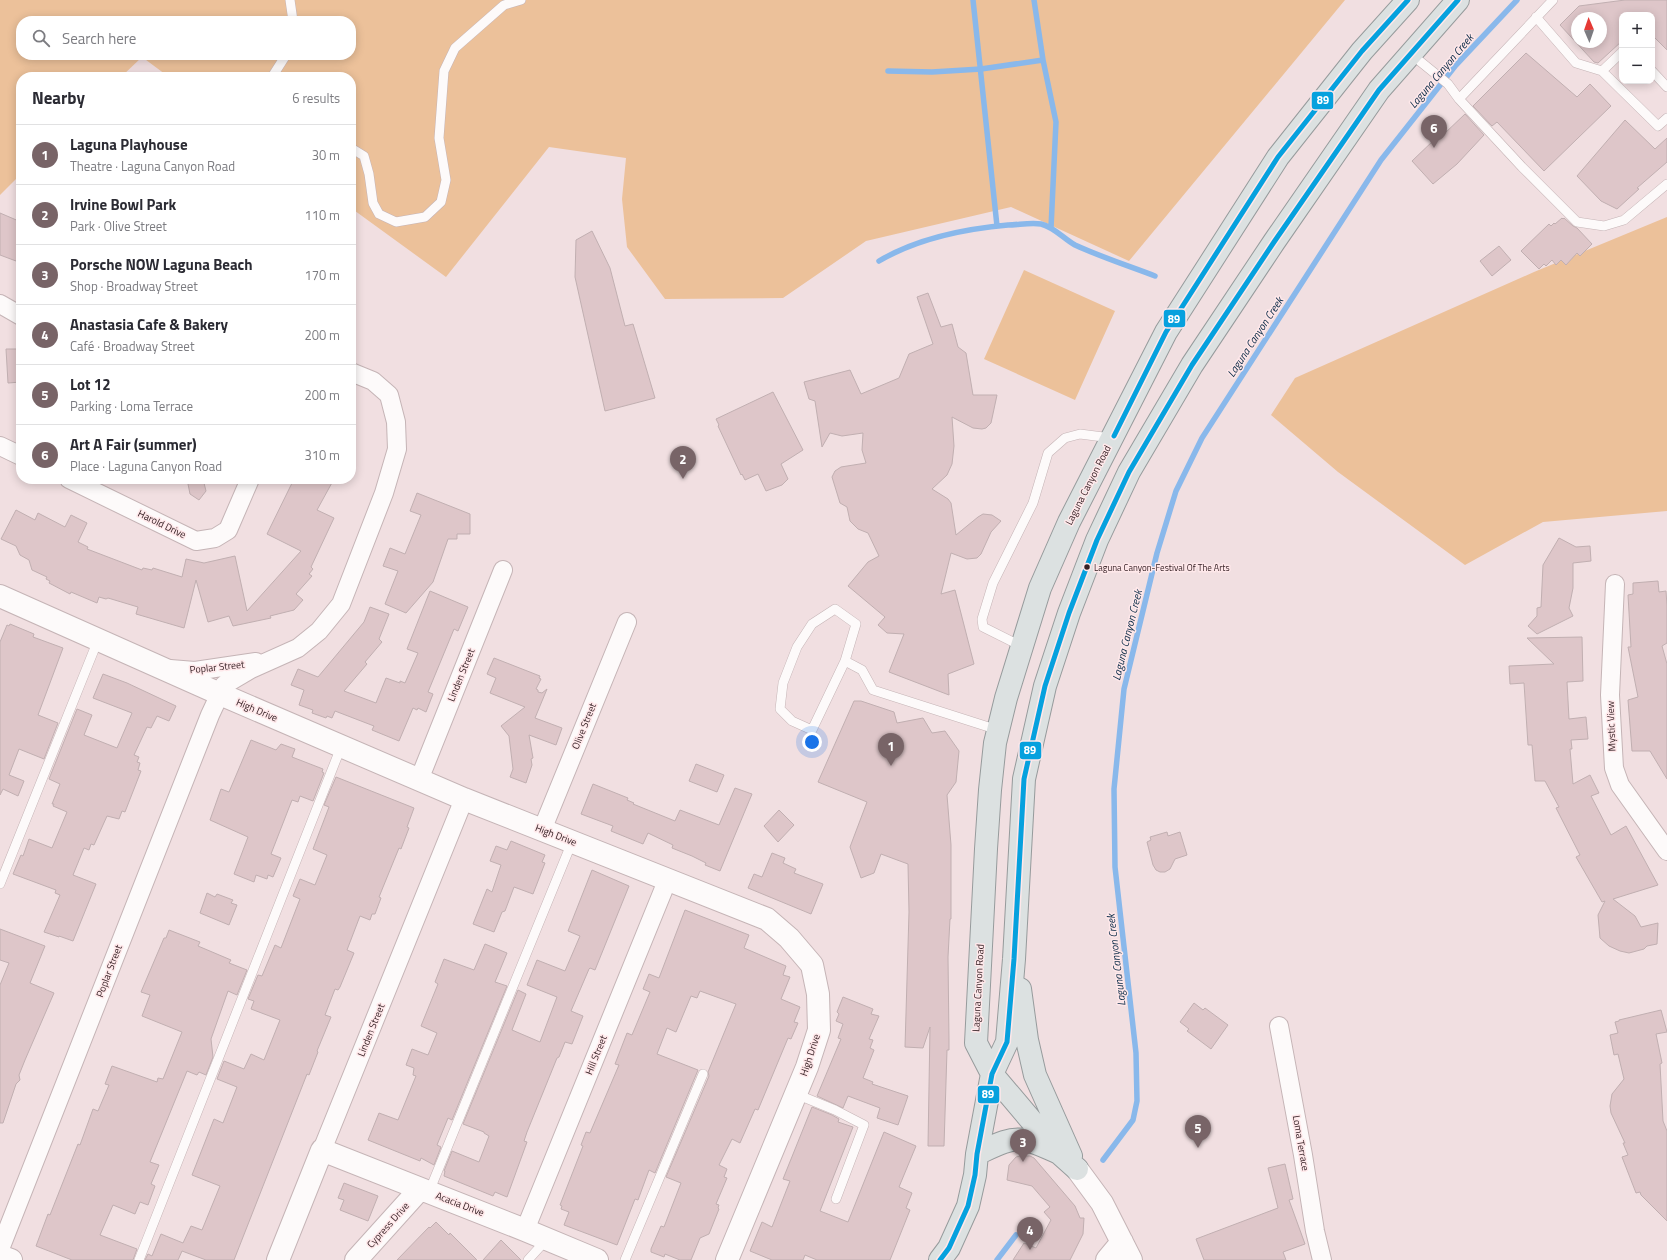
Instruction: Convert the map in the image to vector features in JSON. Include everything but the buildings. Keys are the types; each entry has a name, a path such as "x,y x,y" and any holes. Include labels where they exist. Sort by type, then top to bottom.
{"main road":[{"name":"Laguna Canyon Road","path":"1058,1152 992,1074 976,1043 990,790 995,743 1021,646 1040,588 1066,528 1166,332 1278,157 1362,51 1408,0"},
{"path":"940,1260 949,1248 968,1206 975,1175 977,1154 992,1074 1006,1042 1014,959 1024,779 1043,693 1068,613 1097,540 1129,472 1184,378 1274,242 1379,90 1458,0"},
{"path":"1021,646 1054,658"},
{"path":"1014,959 1027,1040 1035,1075 1077,1169"},
{"path":"977,1154 996,1145 1014,1140 1025,1140 1058,1152 1077,1169"}],"street":[{"path":"0,304 16,313"},
{"path":"270,660 298,648 319,631 341,604 384,493 397,449 396,422 389,395 373,381 356,374"},
{"path":"0,446 16,454"},
{"name":"Harold Drive","path":"78,484 196,541 215,538 228,530 248,484"},
{"name":"Linden Street","path":"419,780 503,570"},
{"name":"Mystic View","path":"1615,584 1610,695 1614,768 1620,785 1667,851"},
{"name":"High Drive","path":"0,596 341,747 464,799 572,841 667,881 767,919 790,938 812,965 818,994 819,1030 808,1067 728,1260"},
{"name":"Olive Street","path":"542,830 627,622"},
{"name":"Poplar Street","path":"163,669 195,671 270,660"},
{"name":"Poplar Street","path":"0,1249 210,714 224,685 270,660"},
{"name":"Linden Street","path":"278,1260 464,799"},
{"name":"Hill Street","path":"525,1230 667,881"},
{"name":"Loma Terrace","path":"1279,1026 1303,1155 1315,1231 1322,1260"},
{"name":"Acacia Drive","path":"322,1150 597,1260"},
{"path":"1077,1169 1102,1202 1126,1251 1107,1260"},
{"name":"Cypress Drive","path":"356,1260 425,1191"},
{"path":"0,1256 11,1260"}],"lane":[{"path":"290,0 292,16"},
{"path":"356,151 364,156 369,174 373,203 379,214 396,222 425,217 441,202 446,180 439,138 444,71 455,48 504,5 520,0"},
{"path":"1459,99 1553,0"},
{"path":"1536,17 1576,63 1602,71 1658,126 1667,118"},
{"path":"1410,53 1448,84 1459,99 1577,222 1604,226 1624,220 1667,184"},
{"path":"1602,71 1619,55"},
{"path":"275,72 283,60"},
{"path":"1655,75 1667,87"},
{"path":"1021,646 983,627 982,619 993,583 1033,503 1048,452 1066,438 1080,434 1112,438"},
{"path":"835,609 856,624 845,661 812,730 792,721 780,709 783,683 797,647 812,624 835,609"},
{"path":"0,884 98,640"},
{"path":"845,661 862,670 873,690 998,730"},
{"path":"139,1260 341,747"},
{"path":"425,1191 572,841"},
{"path":"625,1260 703,1074"},
{"path":"796,1094 835,1110 864,1125 836,1199"},
{"path":"528,1260 548,1240"}],"shaded area":[{"path":"0,0 1345,0 1129,261 1011,207 866,241 783,298 665,299 627,247 622,199 626,158 549,147 446,277 356,212 356,72 162,72 146,60 356,60 356,16 16,16 16,60 139,60 126,72 16,72 16,179 0,195"},
{"path":"1667,217 1667,511 1543,522 1465,565 1338,472 1271,415 1295,378 1534,272"},
{"path":"1024,270 1115,311 1075,400 984,359"}],"waterway":[{"path":"973,0 997,226"},
{"path":"1034,0 1043,60 1056,122 1051,228"},
{"name":"Laguna Canyon Creek","path":"1103,1160 1133,1120 1137,1101 1136,1053 1115,867 1114,789 1124,689 1157,553 1176,491 1202,438 1381,160 1456,65 1517,0"},
{"path":"888,71 932,72 981,69 1043,60"},
{"path":"879,261 909,246 941,236 974,229 1037,223 1050,228 1075,245 1155,276"},
{"name":"Laguna Canyon Creek","path":"997,1260 1016,1235"}],"transit line":[{"name":"89","path":"1114,436 1166,332 1278,157 1362,51 1408,0"},
{"name":"89","path":"940,1260 949,1248 968,1206 975,1175 977,1154 992,1074 1007,1042 1014,959 1024,779 1045,686 1069,613 1097,540 1129,472 1192,365 1274,242 1379,90 1458,0"}],"place":[{"name":"Art A Fair (summer)","path":"1434,148"},
{"name":"Irvine Bowl Park","path":"683,479"},
{"name":"Laguna Canyon-Festival Of The Arts","path":"1087,567"},
{"name":"Laguna Playhouse","path":"891,766"},
{"name":"Lot 12","path":"1198,1148"},
{"name":"Porsche NOW Laguna Beach","path":"1023,1162"},
{"name":"Anastasia Cafe & Bakery","path":"1030,1250"}]}
